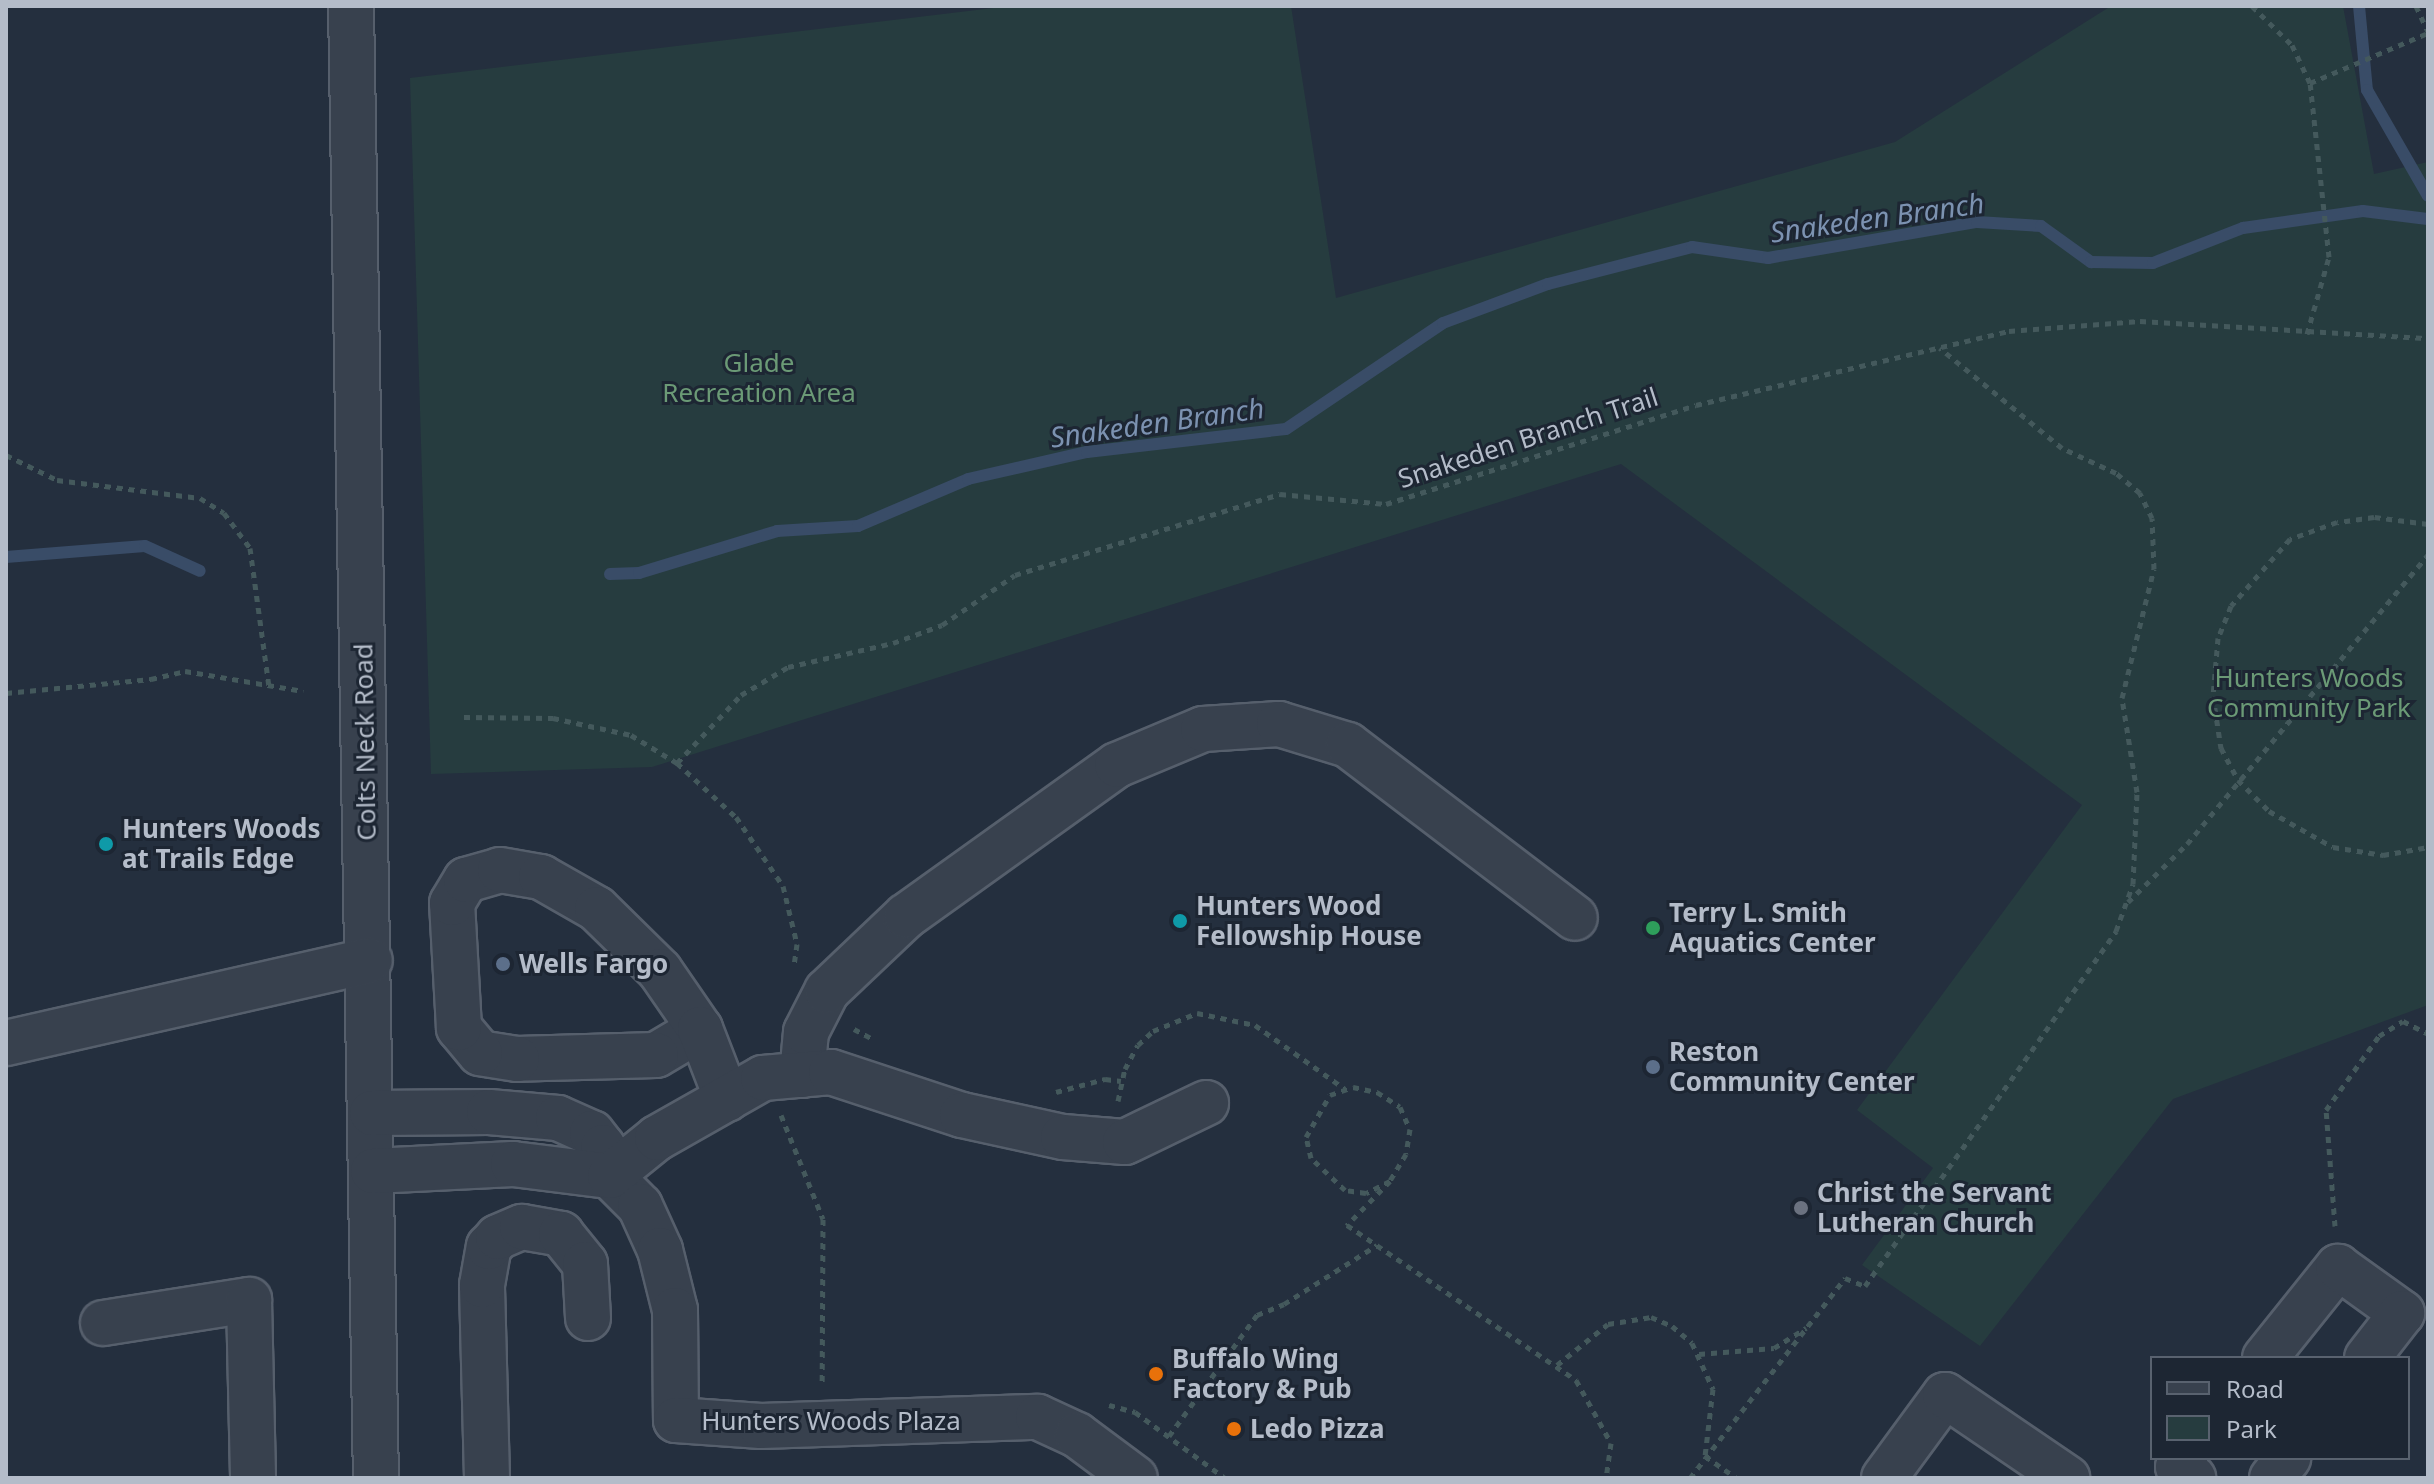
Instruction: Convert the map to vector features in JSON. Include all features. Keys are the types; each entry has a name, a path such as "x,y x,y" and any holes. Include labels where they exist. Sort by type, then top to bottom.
{"street":[{"name":"Colts Neck Road","path":"351,6 370,960 376,1478"},
{"path":"784,1078 827,991 906,916 1117,765 1203,729 1279,724 1348,745 1575,918"},
{"path":"700,1029 656,1055 517,1059 480,1053 459,1028 452,903 466,880 500,870 541,877 597,909 660,971 700,1029 727,1099"},
{"path":"6,1043 370,960"},
{"path":"373,1171 513,1164 610,1176 657,1138 763,1078 831,1072 962,1115 1063,1137 1125,1142 1206,1103"},
{"name":"Hunters Woods Plaza","path":"372,1113 489,1112 558,1118 592,1133 603,1147 610,1176 640,1206 660,1250 675,1310 676,1420 761,1426 1038,1417 1077,1435 1135,1478"},
{"path":"487,1478 482,1285 489,1247 522,1227 561,1234 585,1264 588,1318"},
{"path":"2267,1356 2338,1267 2402,1313 2369,1356"},
{"path":"103,1323 249,1300 253,1478"},
{"path":"1884,1478 1945,1395 2067,1478"},
{"path":"2183,1460 2178,1467 2193,1478"},
{"path":"2272,1478 2286,1460"}],"path":[{"path":"2252,6 2292,45 2310,83 2329,257 2307,334"},
{"path":"2310,83 2332,70 2428,32 2416,6"},
{"name":"Snakeden Branch Trail","path":"677,763 741,695 788,667 942,625 1015,575 1280,494 1386,504 1696,405 2009,331 2140,321 2307,334 2428,338"},
{"path":"1690,1478 1845,1278 1865,1286 2116,931 2133,884 2137,792 2122,698 2154,569 2152,518 2140,493 2116,473 2062,448 1939,348"},
{"path":"6,455 57,480 188,496 224,513 250,548 269,686"},
{"path":"2428,524 2374,517 2320,526 2290,539 2239,594 2218,638 2213,684 2221,748 2238,780 2269,811 2333,847 2383,855 2428,847"},
{"path":"2125,905 2187,844 2428,555"},
{"path":"6,693 151,679 185,671 303,691"},
{"path":"464,717 553,718 631,735 677,763 736,817 783,886 797,944 793,971"},
{"path":"1118,1108 1121,1081 1138,1045 1153,1031 1197,1013 1255,1025 1345,1090"},
{"path":"2338,1267 2326,1110 2379,1036 2403,1021 2428,1034"},
{"path":"842,1023 882,1043"},
{"path":"784,1078 823,1219 821,1385"},
{"path":"1040,1097 1105,1079 1121,1081"},
{"path":"1390,1181 1366,1193 1345,1190 1311,1158 1306,1137 1314,1116 1330,1095 1345,1090 1377,1092 1400,1107 1410,1129 1406,1154 1390,1181 1347,1225 1576,1380 1598,1412 1611,1443 1606,1478"},
{"path":"1169,1436 1257,1315 1284,1304 1377,1245"},
{"path":"1557,1365 1588,1335 1628,1317 1651,1317 1672,1326 1699,1354 1713,1389 1705,1456"},
{"path":"1699,1354 1774,1348 1813,1323"},
{"path":"1705,1456 1736,1478"}],"green space":[{"name":"Glade Recreation Area","path":"1010,6 1291,6 1336,298 1895,142 2111,6 2343,6 2374,174 2428,162 2428,1005 2173,1099 1980,1346 1862,1265 1933,1168 1857,1110 2082,805 1621,464 652,767 431,774 410,78"}],"waterway":[{"path":"2359,6 2367,90 2428,196"},
{"name":"Snakeden Branch","path":"610,574 639,573 777,531 858,526 968,479 1087,452 1286,429 1443,323 1548,284 1692,247 1768,258 1977,222 2041,226 2091,262 2153,263 2243,228 2363,211 2428,219"},
{"name":"Snakeden Branch","path":"6,557 145,546 200,571"}],"place":[{"name":"Hunters Woods at Trails Edge","path":"106,844"},
{"name":"Hunters Wood Fellowship House","path":"1180,921"},
{"name":"Terry L. Smith Aquatics Center","path":"1653,928"},
{"name":"Wells Fargo","path":"503,964"},
{"name":"Reston Community Center","path":"1653,1067"},
{"name":"Christ the Servant Lutheran Church","path":"1801,1208"},
{"name":"Buffalo Wing Factory & Pub","path":"1156,1374"},
{"name":"Ledo Pizza","path":"1234,1429"}],"park label":[{"name":"Hunters Woods Community Park","path":"2309,693"}]}
